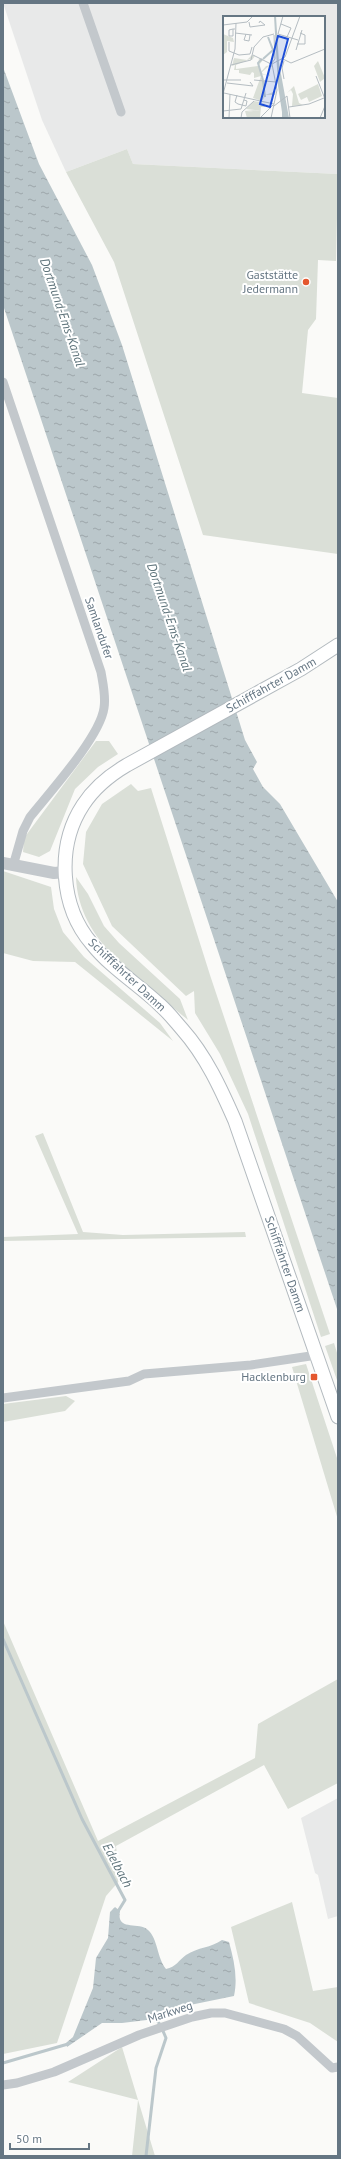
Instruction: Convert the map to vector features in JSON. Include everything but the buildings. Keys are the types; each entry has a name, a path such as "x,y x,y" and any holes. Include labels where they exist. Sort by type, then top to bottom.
{"main road":[{"name":"Schifffahrter Damm","path":"338,646 254,695 139,758 107,778 83,805 70,834 67,847 65,872 74,912 84,934 98,951 160,1005 184,1031 201,1054 219,1086 235,1121 338,1417"}],"street":[{"path":"83,3 121,112"},
{"name":"Samlandufer","path":"3,382 101,672 105,693 104,710 92,738 30,817 8,864"},
{"path":"8,864 54,873 65,872"},
{"path":"3,1398 129,1381 144,1374 251,1366 317,1355"},
{"name":"Markweg","path":"3,2085 17,2083 54,2072 139,2035 192,2016 211,2013 225,2013 284,2029 297,2036 332,2068 338,2067"}],"shaded area":[{"path":"3,3 338,3 338,174 133,164 127,149 66,172 42,120"},
{"path":"127,149 133,164 338,174 336,261 318,260 316,319 308,330 302,393 338,398 338,554 203,535 114,262 66,172"},
{"path":"96,741 109,741 118,754 98,767 75,789 50,851 39,857 23,852 24,838"},
{"path":"131,784 138,791 151,788 210,975 330,1334 321,1337 248,1114 220,1054 195,1013 194,991 186,996 112,926 83,864 86,832 102,804"},
{"path":"3,871 51,887 54,909 63,932 84,957 160,1023 173,1041 75,962 33,961 3,953"},
{"path":"76,877 88,894 104,926 119,943 180,999 188,1020 133,975 100,941 88,922 80,900"},
{"path":"43,1133 83,1232 123,1235 245,1232 246,1237 3,1241 3,1237 78,1234 35,1136"},
{"path":"334,1343 338,1356 338,1383 325,1346"},
{"path":"306,1364 338,1461 338,1520 292,1367"},
{"path":"66,1396 75,1401 65,1411 3,1422 3,1404"},
{"path":"3,1621 98,1841 255,1758 258,1724 338,1679 338,1783 288,1809 264,1765 116,1846 120,1880 106,1896 57,2043 3,2054"},
{"path":"338,1798 338,1916 328,1919 318,1875 315,1873 301,1818"},
{"path":"292,1902 313,1991 338,1987 338,2042 310,2023 249,2003 231,1927"},
{"path":"122,2047 155,2156 132,2156 138,2100 68,2082"}],"water":[{"name":"Dortmund-Ems-Kanal","path":"3,67 39,164 92,265 122,345 245,740 257,762 253,769 263,787 280,804 338,902 338,1312 3,305"},
{"path":"115,1907 120,1911 121,1922 124,1924 144,1927 148,1930 154,1938 161,1960 166,1969 172,1967 186,1955 195,1950 213,1945 222,1940 229,1942 235,1969 236,1982 234,1996 190,2005 173,2010 155,2019 122,2023 102,2023 67,2047 66,2043 73,2037 93,1988 96,1958 108,1938 110,1912"}],"waterway":[{"name":"Edelbach","path":"3,1639 82,1819 125,1900 117,1913"},
{"name":"Edelbach","path":"153,2017 159,2023"},
{"name":"Edelbach","path":"146,2156 156,2068 166,2038 163,2031"},
{"path":"3,2063 68,2044"}],"place":[{"name":"Gaststätte Jedermann","path":"306,282"},
{"name":"Hacklenburg","path":"314,1377"}]}
